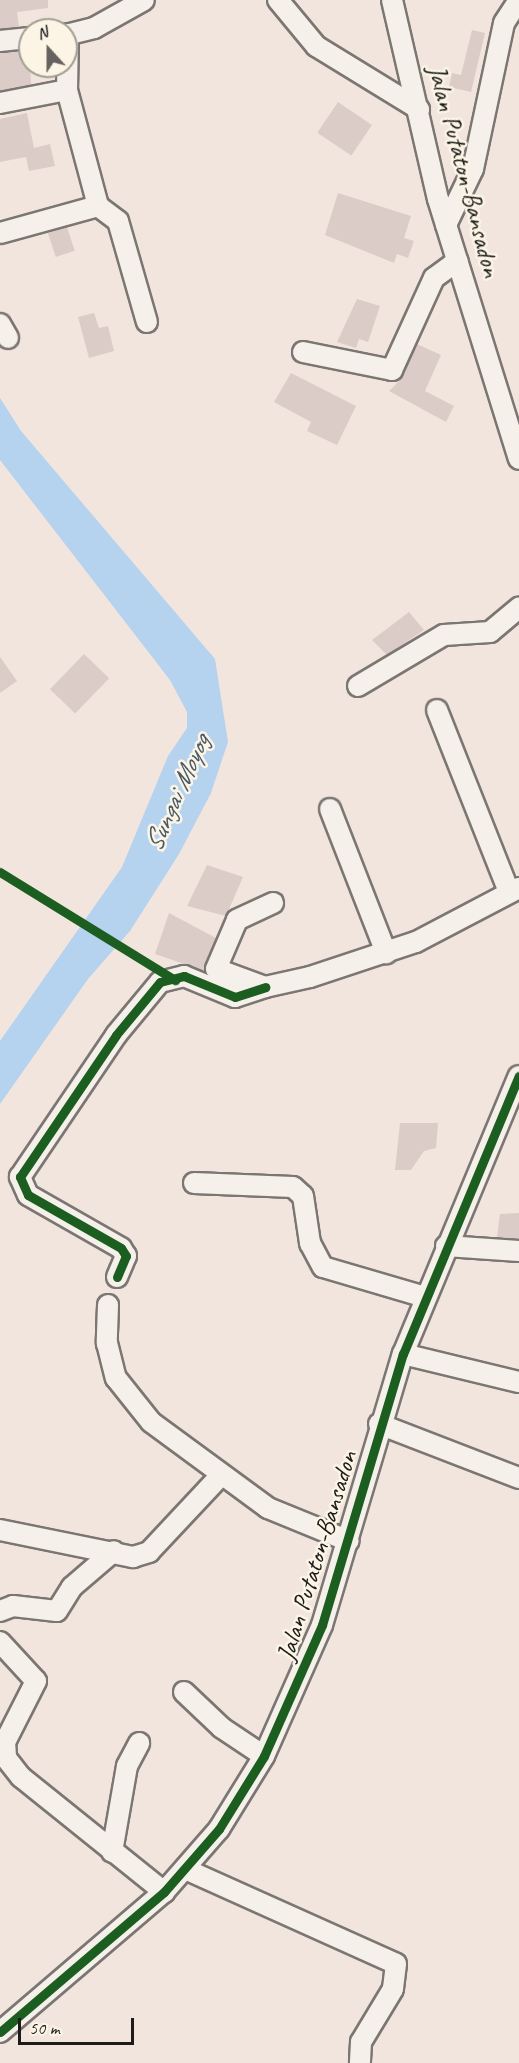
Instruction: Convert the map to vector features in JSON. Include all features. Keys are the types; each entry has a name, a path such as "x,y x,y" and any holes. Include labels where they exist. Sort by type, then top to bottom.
{"street":[{"path":"78,32 94,28 144,0"},
{"path":"278,0 316,46 419,109"},
{"name":"Jalan Putaton-Bansadon","path":"392,0 446,225 519,459"},
{"path":"446,225 474,169 504,23 519,0"},
{"path":"0,40 18,39"},
{"path":"67,78 67,90 98,206 118,221 147,322"},
{"path":"0,103 67,90"},
{"path":"0,233 98,206"},
{"path":"410,303 457,261"},
{"path":"303,352 392,370 425,308 432,283"},
{"path":"358,686 444,635 490,632 519,608"},
{"path":"117,1276 126,1256 122,1248 28,1195 20,1177 116,1035 160,982 184,976 235,997 386,953 514,890 437,710"},
{"path":"330,809 386,953"},
{"path":"265,987 216,969 237,920 273,903"},
{"name":"Jalan Putaton-Bansadon","path":"0,2032 164,1892 219,1829 264,1756 309,1662 349,1541 380,1424 403,1354 446,1246 519,1076"},
{"path":"194,1183 293,1187 303,1196 310,1243 323,1268 425,1297"},
{"path":"446,1246 519,1251"},
{"path":"108,1305 107,1343 116,1378 151,1422 220,1476 268,1508 349,1541"},
{"path":"403,1354 519,1382"},
{"path":"380,1424 519,1478"},
{"path":"0,1530 114,1551 133,1557 149,1552 220,1476"},
{"path":"0,1611 13,1606 57,1611 72,1587 114,1551"},
{"path":"0,1642 36,1681 5,1742 6,1758 21,1778 164,1892"},
{"path":"184,1692 222,1728 264,1756"},
{"path":"112,1852 127,1766 139,1743"},
{"path":"185,1869 396,1964 393,1989 361,2042 360,2063"}],"water":[{"name":"Sungai Moyog","path":"0,398 21,431 215,659 228,742 211,793 179,854 130,931 88,979 0,1104 0,1041 122,867 168,756 187,728 187,712 170,680 0,460"}],"building":[{"path":"0,0 48,0 48,8 17,12 18,27 0,29"},
{"path":"472,30 485,33 471,92 449,87 452,73 461,75"},
{"path":"18,51 18,78 31,78 31,85 0,91 0,53"},
{"path":"338,102 372,125 351,156 317,133"},
{"path":"27,113 34,148 50,144 55,166 29,171 26,157 0,162 0,119"},
{"path":"338,193 411,216 404,238 414,241 408,258 397,254 394,263 325,235"},
{"path":"67,227 75,251 56,257 48,233"},
{"path":"357,299 380,306 368,342 359,339 356,348 337,342"},
{"path":"94,313 99,328 108,326 114,351 89,358 78,317"},
{"path":"417,344 441,355 425,391 454,406 446,422 389,391 402,378"},
{"path":"291,373 356,406 337,445 307,431 311,422 274,402"},
{"path":"409,612 424,630 387,655 372,640"},
{"path":"84,654 109,678 75,714 50,689"},
{"path":"0,657 17,681 0,693"},
{"path":"207,865 243,877 226,916 187,906"},
{"path":"169,913 216,938 204,971 155,954"},
{"path":"400,1123 438,1123 436,1148 424,1151 411,1170 395,1170"},
{"path":"519,1213 519,1239 497,1237 500,1214"}],"cycle path":[{"path":"0,872 175,980"},
{"path":"117,1277 126,1256 121,1248 28,1195 20,1177 116,1035 160,982 184,976 235,997 265,987"},
{"path":"0,2032 164,1892 219,1829 264,1756 322,1625 403,1354 519,1076"}]}
